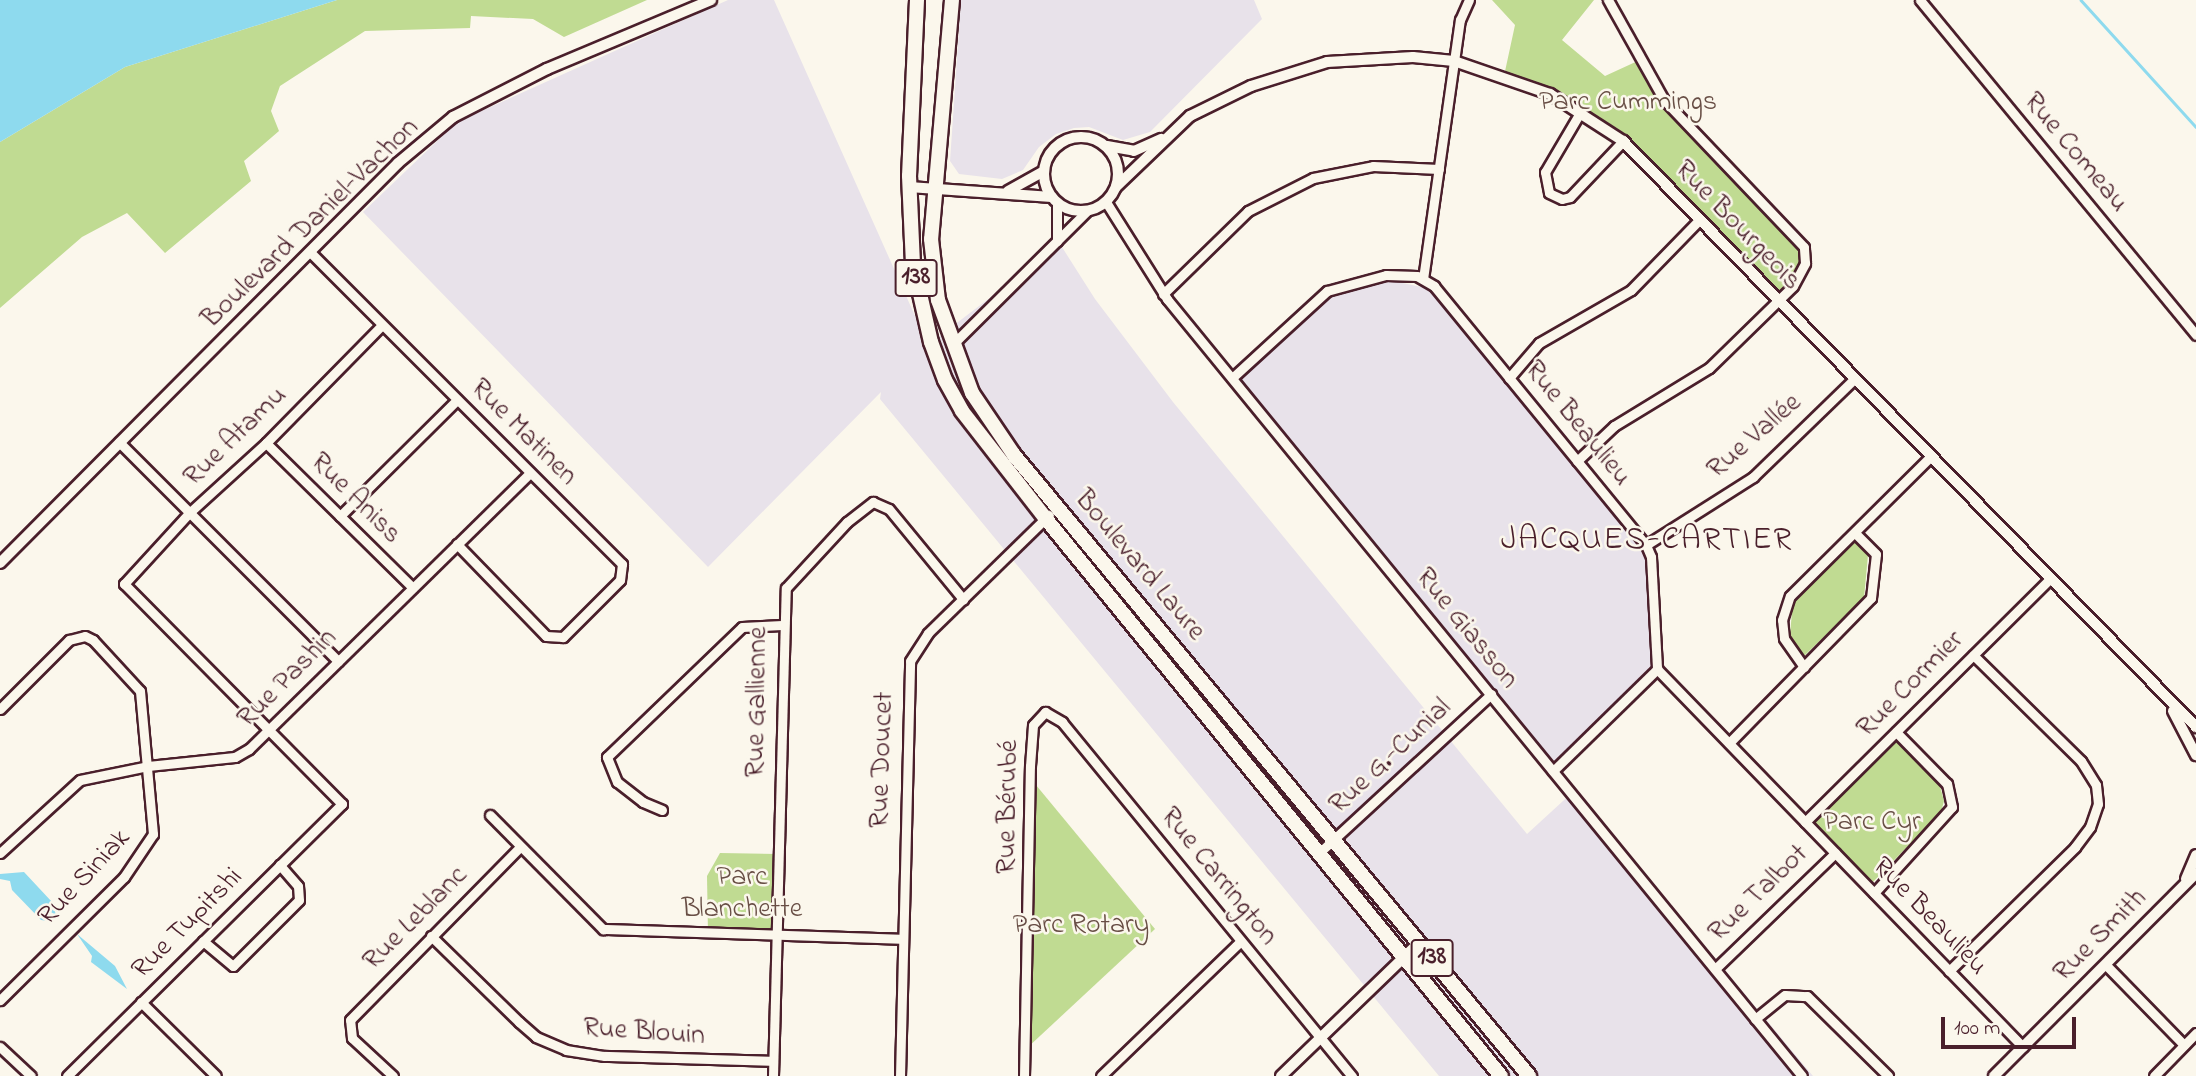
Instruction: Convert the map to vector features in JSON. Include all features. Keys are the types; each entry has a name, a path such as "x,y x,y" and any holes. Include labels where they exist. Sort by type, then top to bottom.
{"highway":[{"name":"Boulevard Laure","path":"952,0 932,188 938,300 952,345 972,393 1014,455 1530,1076"},
{"name":"Boulevard Laure","path":"917,1 909,187 917,284 945,380 962,411 1046,519 1501,1076"}],"street":[{"name":"Boulevard Daniel-Vachon","path":"0,563 398,163 467,108 547,69 710,0"},
{"path":"1232,378 1327,291 1386,275 1423,279 1461,13 1469,0"},
{"path":"1577,461 1614,426 1709,368 1804,271 1804,247 1664,100 1608,0"},
{"name":"Rue Comeau","path":"1920,0 2196,335"},
{"name":"Rue Bourgeois","path":"1105,146 1121,152 1133,151 1163,138 1214,103 1298,69 1366,57 1454,61 1527,84 1581,111 1623,141 2166,700 2196,727"},
{"path":"1581,111 1545,172 1549,193 1562,199 1570,197 1623,141"},
{"path":"952,345 1087,211 1106,202 1116,187 1118,165 1105,146 1096,139 1073,138 1053,150 1044,171 1007,191"},
{"name":"Rue Bourgeois","path":"1116,187 1163,138"},
{"path":"1163,294 1248,211 1313,178 1373,166 1439,169"},
{"path":"1044,171 1055,200 1058,241"},
{"path":"909,187 1007,191 1055,200 1087,211"},
{"name":"Rue Giasson","path":"1106,202 1163,294 1802,1076"},
{"path":"1509,378 1539,342 1631,290 1699,220"},
{"name":"Rue Matinen","path":"311,253 622,564 620,579 564,637 546,636 457,544"},
{"name":"Rue Beaulieu","path":"1423,279 1509,378 1646,545 1651,557 1657,669 2023,1047"},
{"name":"Rue Atamu","path":"268,729 124,584 189,513 266,443 382,325"},
{"name":"Rue Vallée","path":"1646,545 1754,477 1854,379"},
{"path":"340,516 457,400"},
{"path":"119,442 338,661"},
{"name":"Rue Aniss","path":"266,443 412,588"},
{"path":"1804,667 1784,638 1785,604 1930,457"},
{"name":"Rue Pashin","path":"0,853 69,786 148,766 235,757 268,729 530,473"},
{"name":"Rue Gallienne","path":"772,1076 782,625 786,588 847,522 873,502 889,509 963,600"},
{"name":"Rue Doucet","path":"900,1076 911,661 928,633 1058,506"},
{"path":"1729,743 1871,598 1875,554 1855,533"},
{"name":"Rue Cormier","path":"1805,822 2049,580"},
{"path":"662,810 643,802 617,782 607,757 742,627 782,625"},
{"name":"Rue Siniak","path":"0,709 69,640 85,636 140,691 148,766 150,844 124,877 0,1000"},
{"path":"1949,971 2076,846 2090,827 2098,804 2096,785 2081,761 1973,655"},
{"path":"1553,771 1657,669"},
{"name":"Rue G.-Cunial","path":"1320,852 1491,694"},
{"name":"Rue Bourgeois","path":"2166,700 2196,755"},
{"name":"Rue Carrington","path":"1045,712 1062,722 1352,1076"},
{"name":"Rue Bérubé","path":"1024,1076 1030,766 1033,724 1045,712"},
{"name":"Rue Tupitshi","path":"66,1076 342,804 268,729"},
{"path":"1874,893 1952,807 1947,784 1896,732"},
{"path":"490,815 603,929 903,939"},
{"name":"Rue Leblanc","path":"393,1076 352,1038 350,1027 364,1002 520,846"},
{"name":"Rue Talbot","path":"1716,969 1835,853"},
{"name":"Rue Smith","path":"2181,888 2196,855"},
{"path":"203,941 233,966 299,900 298,886 280,865"},
{"name":"Rue Smith","path":"1994,1076 2196,873"},
{"name":"Rue Blouin","path":"431,936 536,1037 566,1050 605,1056 773,1061"},
{"path":"1101,1076 1241,941"},
{"path":"1281,1076 1420,942"},
{"path":"2105,964 2184,1045"},
{"path":"1755,1019 1784,995 1807,996 1888,1076"},
{"path":"142,1002 216,1076"},
{"path":"2154,1076 2196,1033"},
{"path":"0,1047 31,1076"}],"shaded area":[{"path":"728,0 774,0 928,345 1060,244 1095,299 1173,402 1527,834 1575,790 1813,1076 1439,1076 880,399 881,392 708,567 363,212 457,122"},
{"path":"961,0 1254,0 1262,19 1150,132 1123,140 1089,127 1074,128 1056,134 1039,147 1023,170 1002,179 959,174 950,161"},
{"path":"1388,280 1431,289 1645,553 1653,668 1553,766 1238,378 1326,297 1370,281"}],"green space":[{"path":"337,0 647,0 564,37 533,19 471,16 470,28 365,31 280,86 271,111 279,131 244,161 251,181 165,253 127,213 82,237 0,308 0,142 125,67"},
{"name":"Parc Cummings","path":"1492,0 1594,0 1562,40 1605,76 1642,59 1664,100 1796,238 1805,263 1777,300 1602,125 1504,76 1515,25"},
{"path":"1855,538 1868,555 1864,598 1803,657 1790,635 1793,600"},
{"name":"Parc Cyr","path":"1895,738 1938,779 1944,801 1941,812 1872,883 1812,822"},
{"name":"Parc Rotary","path":"1031,779 1155,929 1026,1049"},
{"name":"Parc Blanchette","path":"720,853 777,854 775,937 708,934 707,876"}],"water":[{"path":"0,0 337,0 125,67 0,142"},
{"path":"24,872 52,902 56,915 49,911 48,921 41,920 12,890 10,881 0,879 0,874"},
{"path":"77,934 115,966 127,989 91,962 92,956"}],"waterway":[{"path":"2081,0 2196,127"}],"district":[{"name":"JACQUES-CARTIER","path":"1647,541"}]}
